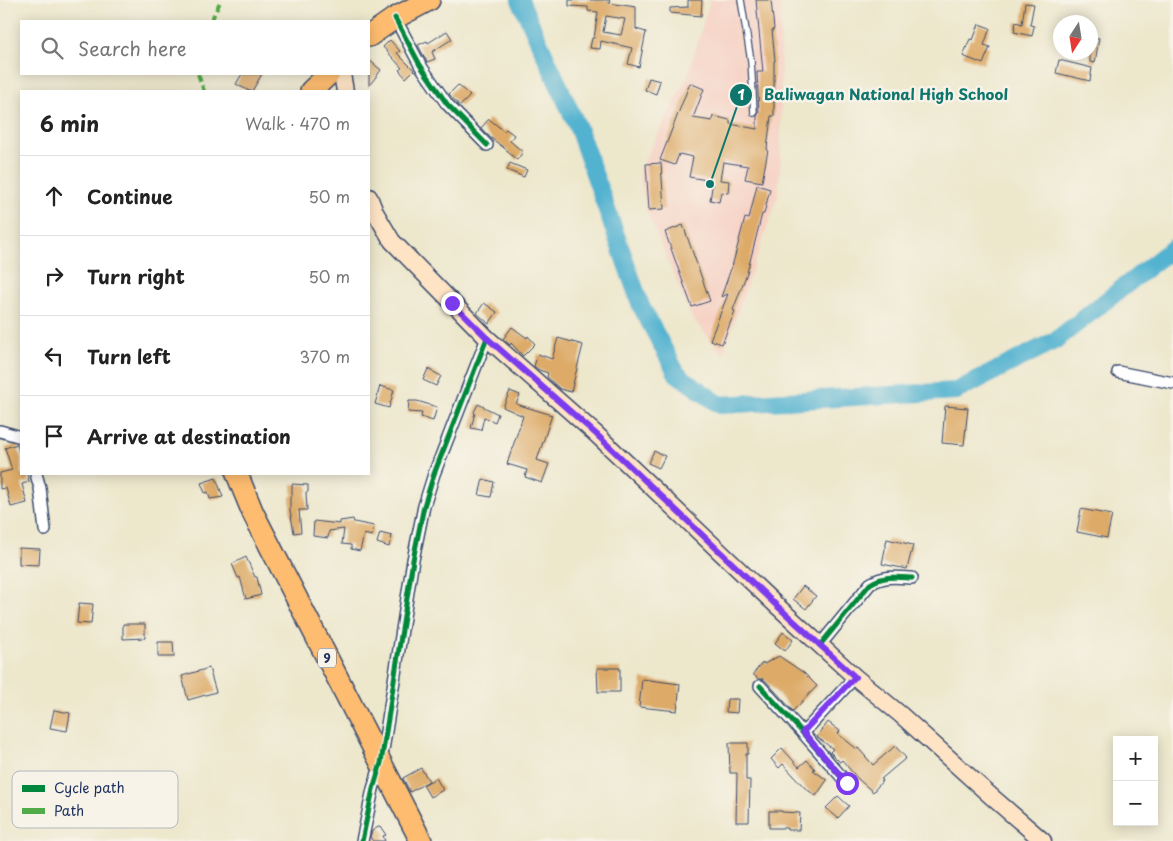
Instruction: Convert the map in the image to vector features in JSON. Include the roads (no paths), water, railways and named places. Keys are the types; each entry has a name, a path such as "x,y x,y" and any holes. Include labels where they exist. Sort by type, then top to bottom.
{"highway":[{"path":"370,35 395,18 424,3"},
{"path":"312,90 328,75"},
{"name":"9","path":"237,475 253,513 421,841"}],"main road":[{"path":"342,75 345,90"},
{"path":"370,200 392,241 487,338 596,434 855,677 901,715 1043,841"}],"street":[{"path":"395,18 420,65 447,104 487,145"},
{"path":"362,841 373,789 381,763 413,560 424,506 434,474 487,338"},
{"path":"1118,372 1173,384"},
{"path":"0,431 20,437"},
{"path":"36,475 40,488 45,530"},
{"path":"820,645 870,584 877,579 888,577 912,578"},
{"path":"803,732 855,677"},
{"path":"760,686 847,783"}],"lane":[{"path":"741,0 751,61 754,114"}],"waterway":[{"path":"520,0 578,128 641,306 677,374 720,405 956,391 1056,340 1173,248"}],"place":[{"name":"Baliwagan National High School","path":"710,184"}]}
